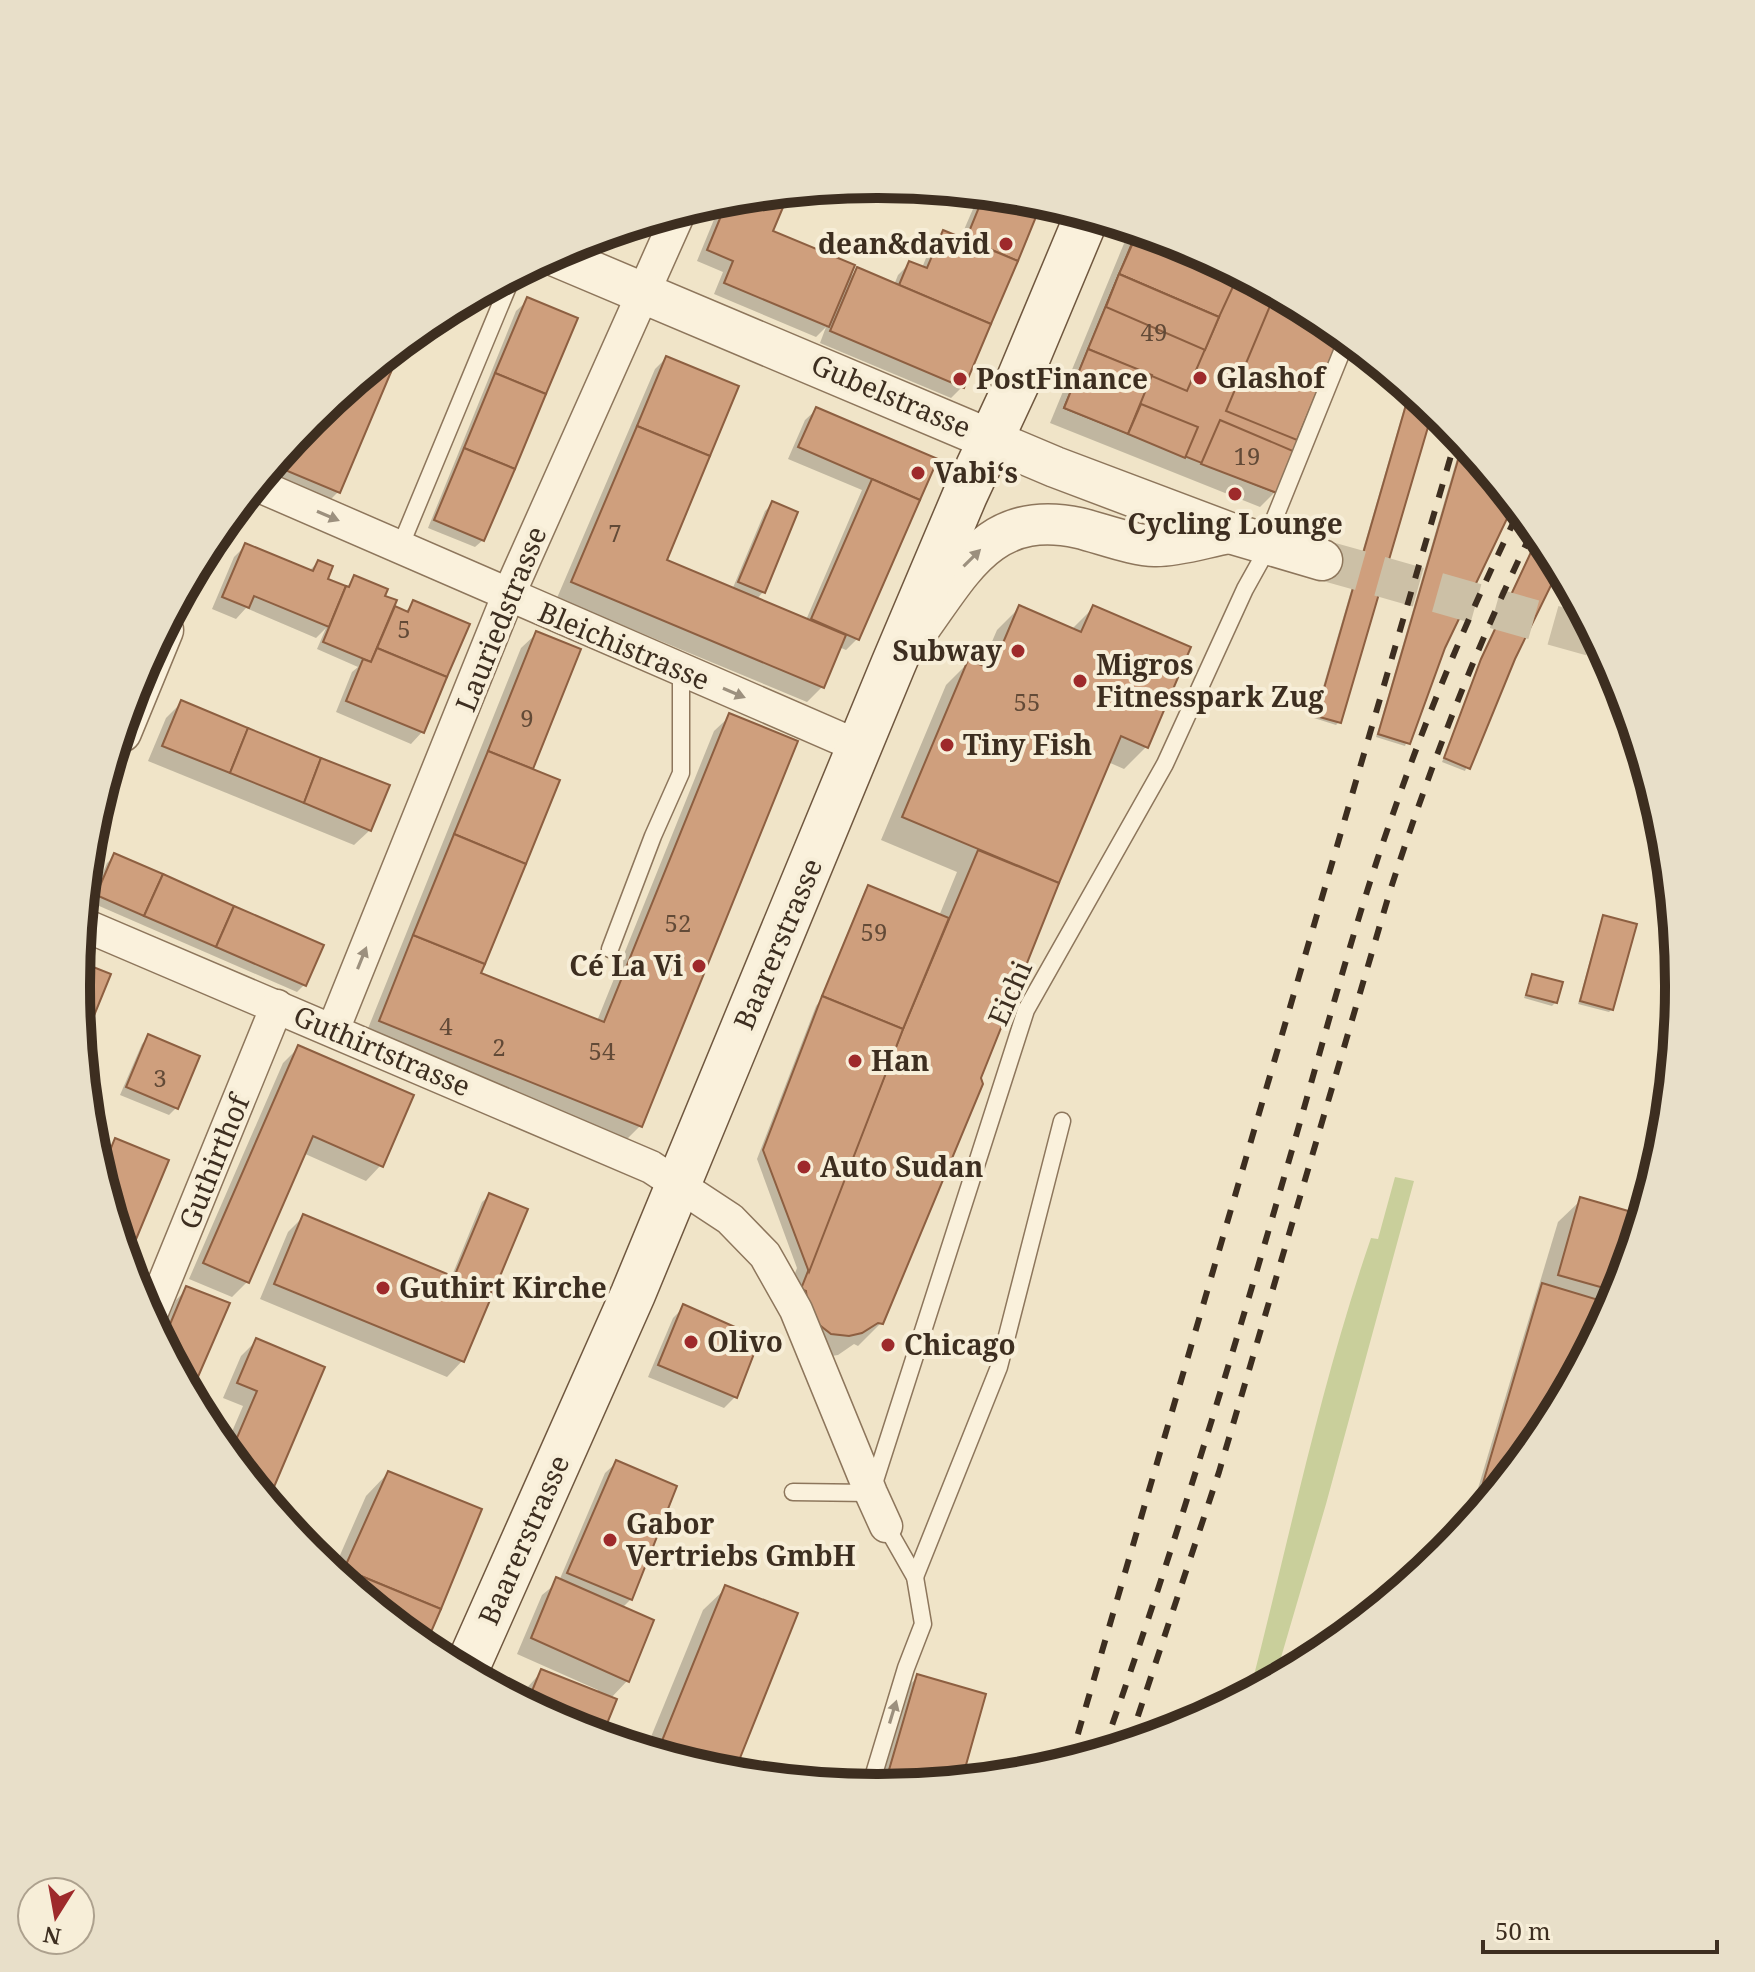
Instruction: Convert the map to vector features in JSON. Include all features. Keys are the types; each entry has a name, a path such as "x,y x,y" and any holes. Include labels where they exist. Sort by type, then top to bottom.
{"main road":[{"name":"Baarerstrasse","path":"471,1660 633,1294 893,665 1083,226"}],"street":[{"name":"Lauriedstrasse","path":"333,1030 508,596 674,225"},
{"name":"Gubelstrasse","path":"569,261 1055,467 1255,540 1322,560"},
{"name":"Bleichistrasse","path":"267,489 860,747"},
{"name":"Gubelstrasse","path":"893,665 967,561 997,535 1032,526 1074,527 1155,547 1255,540"},
{"name":"Guthirtstrasse","path":"93,928 651,1167 730,1219 765,1255 796,1310 886,1526"},
{"name":"Guthirthof","path":"156,1301 277,1006"}],"lane":[{"path":"400,547 506,292"},
{"name":"Eichi","path":"871,1493 1026,1010 1165,764 1194,688 1245,589 1255,540 1342,350"},
{"path":"610,949 681,773 681,671"},
{"path":"915,1577 999,1367 1062,1121"},
{"path":"793,1492 871,1493"},
{"path":"874,1774 906,1668 923,1624 915,1577 886,1526"}],"green space":[{"path":"1395,1177 1414,1181 1279,1663 1253,1677 1336,1350 1371,1238 1378,1239"}],"building":[{"path":"784,204 773,231 855,265 829,327 724,283 733,261 707,250 722,215"},
{"path":"980,205 1037,215 1018,261 966,239"},
{"path":"943,230 1018,261 991,324 899,285 909,261 927,268"},
{"name":"Glashof","path":"1133,241 1226,280 1271,304 1336,346 1277,493 1064,408"},
{"path":"1134,241 1234,284 1219,317 1119,274"},
{"path":"857,267 991,324 964,388 830,331"},
{"path":"1119,274 1219,317 1187,391 1088,349"},
{"path":"1119,274 1219,317 1205,350 1106,307"},
{"path":"527,297 578,318 546,394 495,373"},
{"path":"1271,304 1336,346 1297,440 1226,411"},
{"path":"1088,349 1152,375 1128,434 1064,408"},
{"path":"666,356 739,386 710,456 637,426"},
{"path":"387,370 391,372 340,493 285,470 321,429 358,394"},
{"path":"495,373 546,394 515,469 464,448"},
{"path":"1407,403 1429,424 1341,723 1316,716"},
{"path":"1141,404 1198,427 1185,458 1128,434"},
{"path":"816,407 938,459 920,500 798,447"},
{"path":"1220,420 1293,451 1277,493 1201,464"},
{"path":"637,426 710,456 667,560 846,635 824,688 571,582"},
{"path":"464,448 515,469 484,541 434,520"},
{"path":"1459,456 1508,516 1445,648 1410,744 1378,734"},
{"path":"872,479 920,500 859,640 811,619"},
{"path":"772,501 798,512 765,593 738,582"},
{"path":"245,543 313,571 318,560 333,566 328,579 346,586 329,627 254,596 249,608 222,597"},
{"path":"1533,549 1553,582 1515,659 1470,769 1444,758 1481,659"},
{"path":"354,575 388,589 385,596 397,600 371,662 323,642 346,586 349,587"},
{"path":"413,600 470,624 447,677 377,648 395,606 408,612"},
{"path":"1019,605 1081,632 1093,605 1191,647 1148,748 1121,736 1059,883 902,817 968,660 992,669"},
{"path":"536,631 581,649 533,769 488,751"},
{"path":"377,648 447,677 424,733 346,701 363,659 371,662"},
{"path":"181,700 248,728 230,773 162,746"},
{"path":"729,713 798,741 642,1127 379,1021 413,935 485,964 481,973 604,1022"},
{"path":"248,728 321,758 304,803 230,773"},
{"path":"488,751 560,780 526,864 454,834"},
{"path":"321,758 390,785 371,831 304,803"},
{"path":"454,834 526,864 485,964 413,935"},
{"path":"978,850 1059,883 981,1078 983,1084 883,1324 878,1323 862,1333 849,1336 831,1334 817,1323 808,1307 806,1291 801,1289 903,1029"},
{"path":"114,853 163,874 144,916 96,895"},
{"path":"163,874 234,906 216,947 144,916"},
{"path":"868,885 949,918 903,1029 822,996"},
{"path":"234,906 324,945 306,986 216,947"},
{"path":"1603,915 1637,924 1613,1010 1580,1001"},
{"path":"91,966 111,974 91,1022"},
{"path":"1532,974 1563,982 1557,1003 1526,995"},
{"path":"822,996 903,1029 809,1272 763,1150"},
{"path":"148,1034 200,1056 178,1109 126,1087"},
{"path":"298,1045 414,1095 383,1167 313,1136 249,1283 203,1263"},
{"path":"115,1138 169,1160 134,1244 117,1190 108,1154"},
{"path":"489,1193 528,1209 493,1293 454,1277"},
{"path":"1580,1197 1631,1212 1604,1288 1558,1275"},
{"name":"Guthirt Kirche","path":"303,1214 493,1293 464,1362 274,1284"},
{"path":"1542,1283 1599,1300 1584,1334 1532,1424 1480,1492"},
{"path":"186,1286 230,1303 196,1381 168,1328"},
{"path":"683,1304 760,1338 737,1398 658,1365"},
{"path":"256,1338 325,1367 273,1490 236,1441 257,1391 237,1383"},
{"path":"616,1460 677,1486 632,1600 567,1573"},
{"path":"388,1471 482,1509 441,1609 352,1572 345,1566"},
{"path":"352,1572 441,1609 430,1634"},
{"path":"556,1577 654,1620 629,1682 531,1638"},
{"path":"725,1585 798,1613 739,1761 661,1743"},
{"path":"541,1669 617,1699 606,1725 531,1693"},
{"path":"917,1674 986,1694 965,1768 888,1774"}],"tunnel":[{"path":"1322,560 1581,633"}],"railway":[{"path":"1074,1749 1453,449"},
{"path":"1107,1739 1220,1392 1379,853 1437,695 1514,523"},
{"path":"1133,1731 1219,1472 1405,845 1473,662 1527,542"}],"place":[{"name":"dean&david","path":"1006,244"},
{"name":"Glashof","path":"1200,378"},
{"name":"PostFinance","path":"960,379"},
{"name":"Vabi‘s","path":"918,473"},
{"name":"Cycling Lounge","path":"1235,494"},
{"name":"Subway","path":"1018,651"},
{"name":"Migros Fitnesspark Zug","path":"1080,681"},
{"name":"Tiny Fish","path":"947,745"},
{"name":"Cé La Vi","path":"699,966"},
{"name":"Han","path":"855,1061"},
{"name":"Auto Sudan","path":"804,1167"},
{"name":"Guthirt Kirche","path":"383,1288"},
{"name":"Olivo","path":"691,1342"},
{"name":"Chicago","path":"888,1345"},
{"name":"Gabor Vertriebs GmbH","path":"610,1540"}]}
